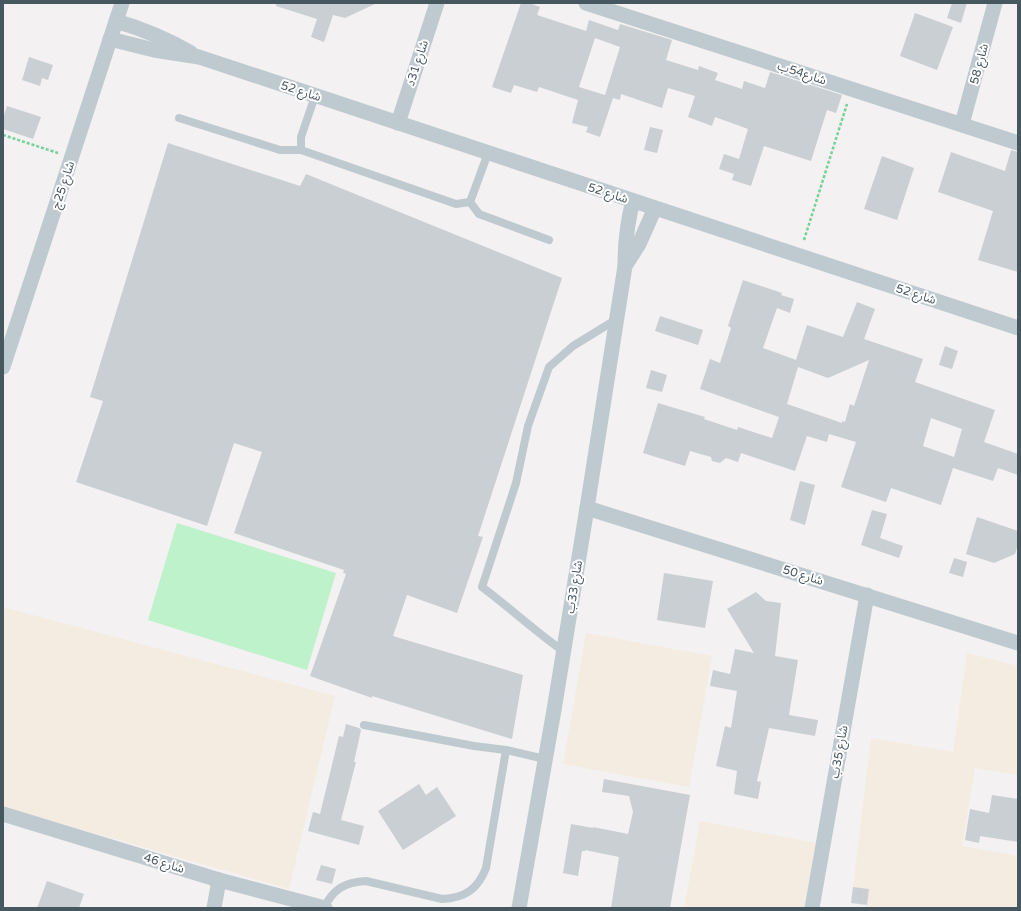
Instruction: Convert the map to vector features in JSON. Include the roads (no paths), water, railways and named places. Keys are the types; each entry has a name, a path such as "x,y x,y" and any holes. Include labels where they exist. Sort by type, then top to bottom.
{"street":[{"name":"شارع 25ج","path":"3,367 122,3"},
{"name":"شارع 31د","path":"398,123 437,3"},
{"name":"شارع54ب","path":"586,3 1018,142"},
{"name":"شارع 58","path":"962,124 995,3"},
{"name":"شارع 52","path":"116,21 159,36 199,57"},
{"name":"شارع 52","path":"110,39 154,50 199,57 1018,328"},
{"name":"شارع 33ب","path":"519,908 587,508 625,266 627,226 633,201"},
{"name":"شارع 33ب","path":"625,266 639,244 655,208"},
{"name":"شارع 50","path":"587,508 1018,643"},
{"name":"شارع 35ب","path":"812,908 867,595"},
{"name":"شارع 46","path":"3,814 219,880 325,908"},
{"path":"214,908 219,880"}],"lane":[{"path":"301,150 301,137 316,96"},
{"path":"179,118 280,150 301,150 456,204 470,202"},
{"path":"470,202 488,153"},
{"path":"470,202 479,214 549,240"},
{"path":"563,651 542,636 506,605 482,587 516,483 528,426 549,368 573,346 617,319"},
{"path":"364,725 474,746 506,750 545,759"},
{"path":"325,908 328,900 341,887 358,881 366,881 442,899 461,896 470,891 477,884 486,868 506,750"}]}
